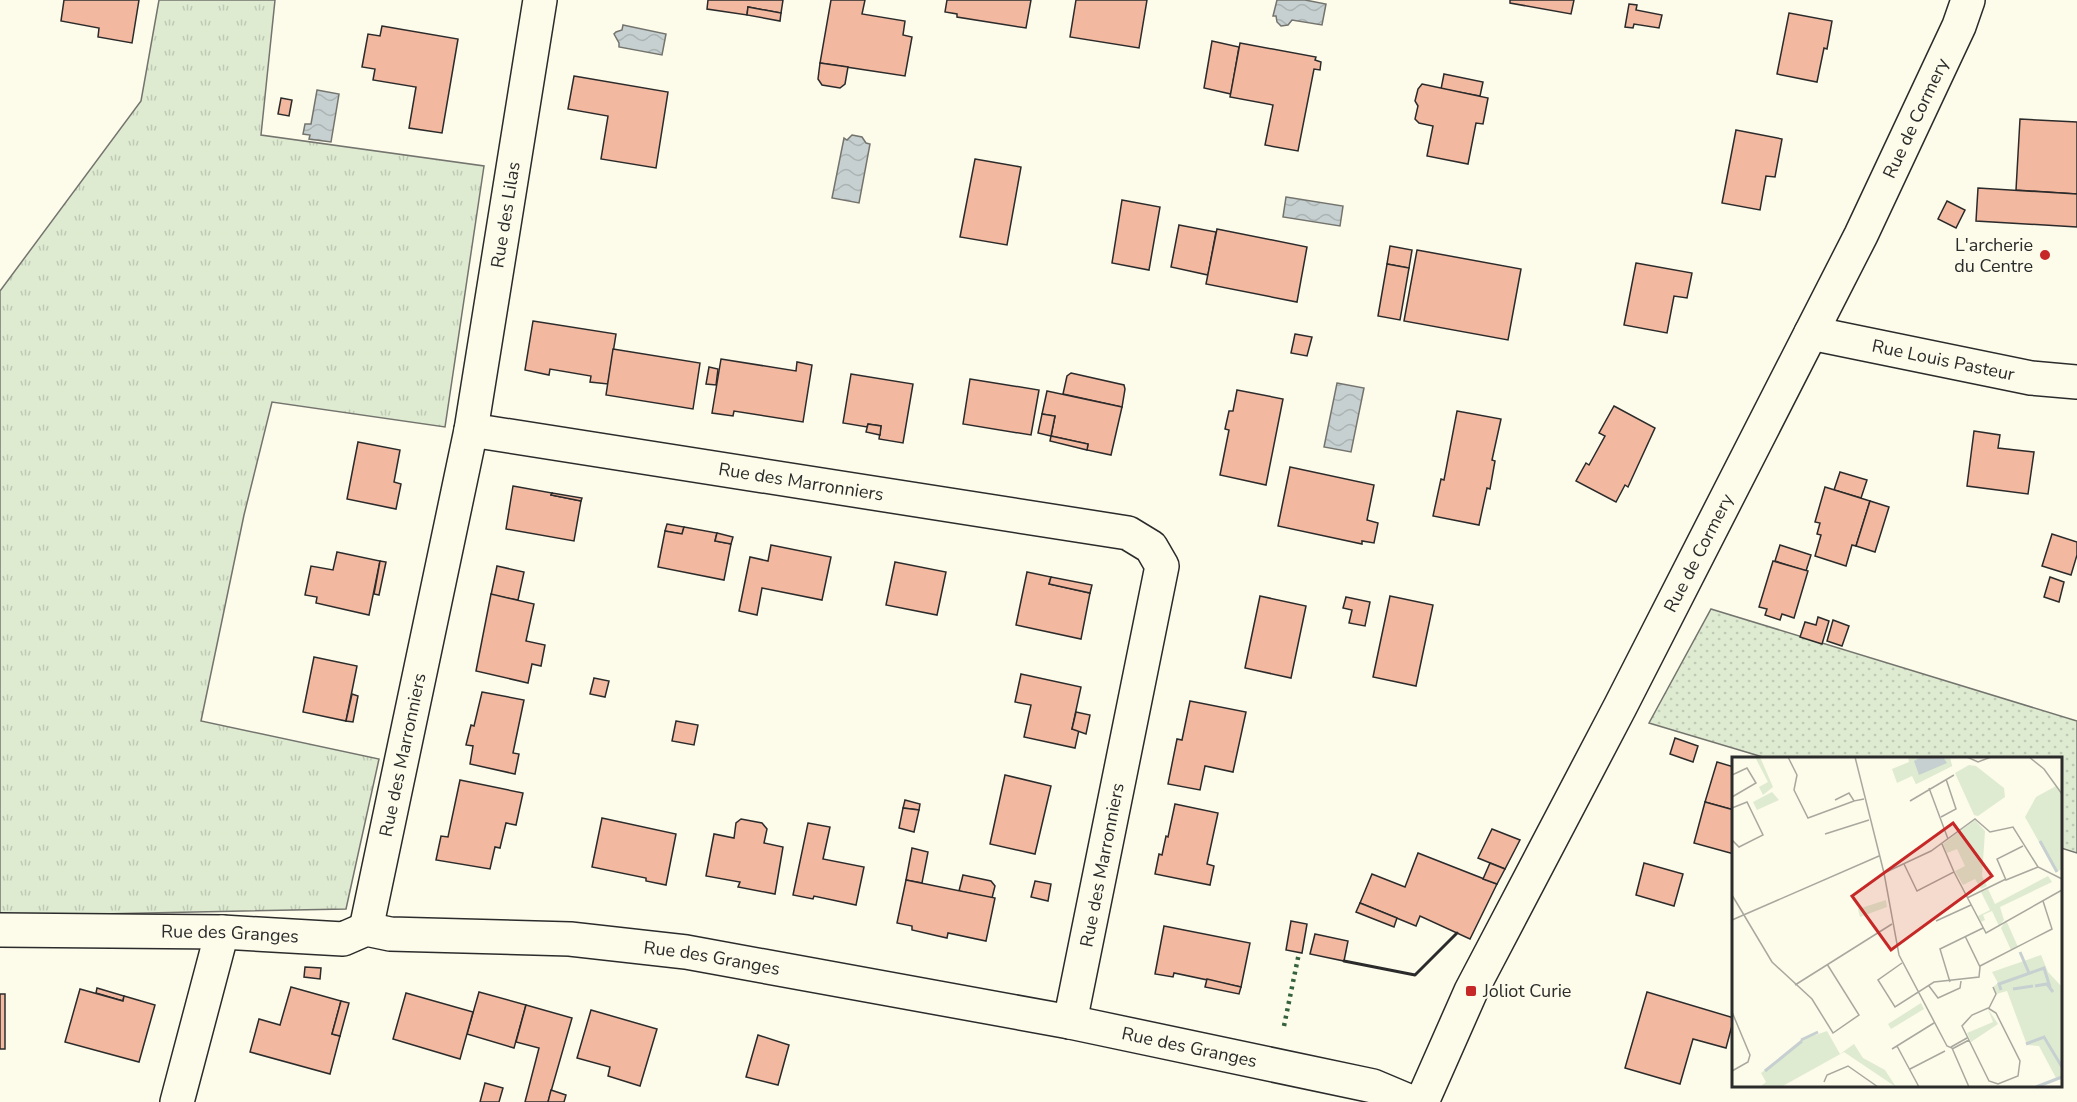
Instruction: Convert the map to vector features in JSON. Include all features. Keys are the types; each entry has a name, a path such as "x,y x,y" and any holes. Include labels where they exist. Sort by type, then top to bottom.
{"street":[{"name":"Rue des Lilas","path":"471,430 540,0"},
{"name":"Rue de Cormery","path":"1422,1102 1485,965 1601,744 1861,235 1959,26 1968,0"},
{"name":"Rue Louis Pasteur","path":"1811,333 2031,378 2077,382"},
{"name":"Rue des Marronniers","path":"366,929 471,430 1128,533 1151,547 1162,566 1070,1022"},
{"name":"Rue des Granges","path":"0,930 222,932 343,939 366,929 390,934 570,939 686,952 1070,1022 1373,1086 1411,1102"},
{"path":"177,1102 222,932"}],"green space":[{"path":"159,0 275,0 261,135 484,166 445,427 272,402 244,515 201,721 379,759 346,909 0,916 0,291 141,101"},
{"path":"1711,609 2077,721 2077,853 2062,848 2062,757 1763,757 1649,723"}],"water":[{"path":"1277,0 1305,0 1326,4 1322,25 1292,20 1288,25 1281,26 1276,16 1273,16"},
{"path":"623,25 666,34 662,55 619,47 614,34 622,30"},
{"path":"317,90 339,94 331,142 309,139 310,135 303,134 305,124 311,124"},
{"path":"852,135 862,137 866,143 870,144 859,203 832,198 844,138 847,140"},
{"path":"1286,197 1343,206 1340,226 1283,217"},
{"path":"1337,383 1364,388 1351,452 1324,447"}],"building":[{"path":"64,0 139,0 132,43 98,37 99,28 61,21"},
{"path":"708,0 783,0 781,13 748,7 747,15 707,9"},
{"path":"831,0 865,0 862,14 905,21 903,35 912,37 905,76 820,63"},
{"path":"947,0 1031,0 1026,28 957,17 957,14 945,12"},
{"path":"1076,0 1147,0 1139,48 1070,37"},
{"path":"1510,0 1574,0 1571,14 1510,3"},
{"path":"1629,4 1637,5 1636,10 1662,15 1659,28 1634,24 1633,28 1625,27"},
{"path":"748,7 781,13 780,21 747,15"},
{"path":"1789,13 1832,21 1827,49 1824,48 1817,82 1777,74"},
{"path":"382,26 458,39 442,133 409,128 416,87 373,80 375,69 362,67 368,34 380,36"},
{"path":"1212,41 1239,47 1231,94 1204,88"},
{"path":"1240,43 1316,57 1315,60 1321,62 1320,70 1314,69 1298,151 1265,145 1273,105 1230,97"},
{"path":"820,63 848,67 845,84 840,88 822,85 818,79"},
{"path":"1444,74 1483,82 1480,96 1441,89"},
{"path":"574,76 668,92 656,168 601,159 608,116 568,109"},
{"path":"1422,84 1488,98 1483,124 1476,123 1468,164 1427,156 1433,126 1419,123 1415,119 1418,106 1415,101"},
{"path":"281,98 292,100 289,116 278,114"},
{"path":"2020,119 2077,122 2077,194 2016,190"},
{"path":"1736,130 1782,139 1775,177 1766,176 1760,210 1722,203"},
{"path":"975,159 1021,167 1007,245 960,237"},
{"path":"1978,188 2077,194 2077,227 1976,221"},
{"path":"1122,200 1160,207 1149,270 1112,263"},
{"path":"1947,201 1965,210 1956,228 1938,219"},
{"path":"1179,225 1216,232 1208,275 1171,267"},
{"path":"1217,229 1307,247 1297,302 1206,284"},
{"path":"1390,246 1412,250 1409,268 1387,264"},
{"path":"1417,250 1521,269 1508,340 1404,321"},
{"path":"1636,263 1692,273 1687,298 1674,296 1667,333 1624,325"},
{"path":"1387,264 1409,268 1400,320 1378,316"},
{"path":"533,321 616,334 608,384 590,382 591,376 550,369 549,375 525,370"},
{"path":"1295,334 1312,337 1307,356 1291,353"},
{"path":"613,349 700,363 693,409 606,395"},
{"path":"721,359 796,371 797,362 812,365 803,422 734,411 733,416 712,413"},
{"path":"709,367 718,369 716,385 706,384"},
{"path":"1071,373 1124,385 1122,407 1063,394 1067,376"},
{"path":"851,374 913,384 903,443 879,439 881,426 868,424 867,427 843,423"},
{"path":"970,379 1039,390 1031,435 963,424"},
{"path":"1237,390 1283,399 1266,485 1220,475 1229,430 1225,429 1229,411 1233,411"},
{"path":"1047,391 1122,407 1111,455 1087,450 1088,444 1051,436 1055,416 1042,414"},
{"path":"1614,406 1655,428 1628,487 1625,485 1616,502 1576,481 1586,463 1589,465 1605,436 1599,433"},
{"path":"1457,411 1501,419 1492,460 1495,461 1490,489 1487,488 1479,525 1433,516 1441,479 1444,480"},
{"path":"1042,414 1055,416 1051,436 1038,433"},
{"path":"868,424 881,426 880,435 866,432"},
{"path":"1974,431 2000,435 1998,448 2034,452 2028,494 1967,486"},
{"path":"1051,436 1088,444 1087,450 1050,441"},
{"path":"358,442 400,450 394,482 401,484 396,509 347,499"},
{"path":"1290,467 1374,485 1367,520 1378,523 1374,543 1362,541 1362,544 1278,526"},
{"path":"1840,472 1867,480 1861,498 1834,490"},
{"path":"513,486 581,501 574,541 506,529"},
{"path":"1825,487 1870,501 1856,546 1852,545 1846,566 1815,556 1821,535 1817,534 1820,523 1815,522"},
{"path":"552,493 582,498 581,501 551,495"},
{"path":"1870,501 1889,507 1875,552 1856,546"},
{"path":"667,524 684,527 682,534 665,531"},
{"path":"684,527 717,533 715,541 731,544 724,580 658,567 665,531 682,534"},
{"path":"717,533 733,537 731,544 715,541"},
{"path":"2052,534 2077,542 2077,555 2071,575 2042,566"},
{"path":"771,545 831,557 822,600 762,588 757,615 739,611 750,557 768,561"},
{"path":"1780,545 1811,555 1806,571 1775,561"},
{"path":"337,552 380,561 369,615 316,603 317,597 305,595 311,566 333,570"},
{"path":"380,561 386,562 379,595 374,594"},
{"path":"1773,561 1808,571 1794,618 1782,614 1780,620 1765,615 1767,609 1759,607"},
{"path":"895,562 946,572 937,615 886,605"},
{"path":"497,566 524,572 518,600 491,595"},
{"path":"1027,572 1051,577 1049,584 1090,593 1081,639 1016,625"},
{"path":"1051,577 1092,585 1090,593 1049,584"},
{"path":"2050,577 2064,582 2059,602 2044,597"},
{"path":"491,594 534,604 526,641 545,645 541,666 532,664 528,683 476,671"},
{"path":"1260,596 1306,606 1291,678 1245,668"},
{"path":"1390,596 1433,605 1416,686 1373,677"},
{"path":"1346,597 1370,602 1365,626 1349,623 1352,610 1343,608"},
{"path":"1818,617 1829,621 1822,644 1800,637 1805,622 1816,625"},
{"path":"1833,620 1849,626 1842,646 1827,641"},
{"path":"314,657 357,666 346,721 303,712"},
{"path":"1021,674 1081,687 1072,729 1079,730 1075,748 1024,737 1031,705 1015,702"},
{"path":"594,678 609,681 605,697 590,694"},
{"path":"482,692 524,700 513,753 519,754 515,774 470,764 473,746 466,745 471,725 474,726"},
{"path":"352,694 358,696 353,722 346,721"},
{"path":"1190,701 1246,712 1233,772 1205,766 1200,790 1168,784 1177,739 1182,740"},
{"path":"1076,712 1090,715 1086,734 1072,729"},
{"path":"676,721 698,725 694,745 672,741"},
{"path":"1675,738 1698,746 1693,762 1670,754"},
{"path":"1717,762 1732,766 1732,809 1705,802"},
{"path":"1005,775 1051,786 1035,854 990,844"},
{"path":"460,780 523,793 516,825 506,823 500,848 495,847 490,869 436,860 441,836 448,837"},
{"path":"905,800 920,804 919,810 903,808"},
{"path":"1705,802 1732,809 1732,853 1694,843"},
{"path":"1175,804 1218,813 1207,864 1214,866 1210,885 1155,874 1159,854 1162,855 1166,836 1168,837"},
{"path":"903,808 919,810 914,832 899,828"},
{"path":"602,818 676,834 666,885 646,881 646,878 592,867"},
{"path":"741,819 762,823 767,829 764,843 783,847 775,894 738,887 740,882 706,876 714,834 734,838 736,823"},
{"path":"808,823 830,827 823,859 864,867 856,905 814,896 813,899 793,895"},
{"path":"1492,829 1520,840 1505,869 1478,858"},
{"path":"912,848 928,852 922,883 906,880"},
{"path":"1418,853 1497,884 1470,939 1420,916 1416,926 1360,903 1372,874 1405,887"},
{"path":"1490,863 1505,869 1497,884 1483,879"},
{"path":"1644,863 1683,874 1674,906 1636,895"},
{"path":"963,875 991,881 995,886 992,898 959,891"},
{"path":"906,880 995,898 986,941 948,933 947,938 912,930 912,926 897,923"},
{"path":"1035,881 1051,884 1048,901 1031,897"},
{"path":"1360,903 1397,918 1394,927 1356,912"},
{"path":"1291,921 1307,924 1302,953 1286,950"},
{"path":"1164,926 1250,943 1241,987 1174,973 1173,977 1155,974"},
{"path":"1315,934 1348,941 1344,961 1310,954"},
{"path":"305,967 321,968 320,979 304,977"},
{"path":"1207,979 1241,987 1239,994 1205,987"},
{"path":"291,987 341,1001 332,1034 340,1036 330,1074 250,1052 259,1019 280,1025"},
{"path":"97,988 124,996 123,1001 96,993"},
{"path":"80,989 123,1001 124,996 155,1005 139,1062 65,1042"},
{"path":"479,992 526,1005 514,1048 467,1034"},
{"path":"1647,992 1732,1017 1726,1048 1693,1039 1680,1084 1625,1068"},
{"path":"406,993 473,1012 460,1059 393,1039"},
{"path":"0,994 5,994 5,1049 0,1049"},
{"path":"341,1001 349,1003 340,1036 332,1034"},
{"path":"526,1005 572,1018 548,1102 525,1102 539,1048 516,1042"},
{"path":"591,1010 657,1029 640,1086 608,1076 610,1067 577,1058"},
{"path":"758,1035 789,1045 778,1085 746,1077"},
{"path":"485,1083 503,1088 499,1102 480,1102"},
{"path":"551,1090 566,1095 564,1102 548,1102"}],"hedge":[{"path":"1284,1026 1299,953"}],"wall":[{"path":"1344,961 1415,975 1457,933"}],"place":[{"name":"L'archerie du Centre","path":"2045,255"},
{"name":"Joliot Curie","path":"1471,991"}]}
